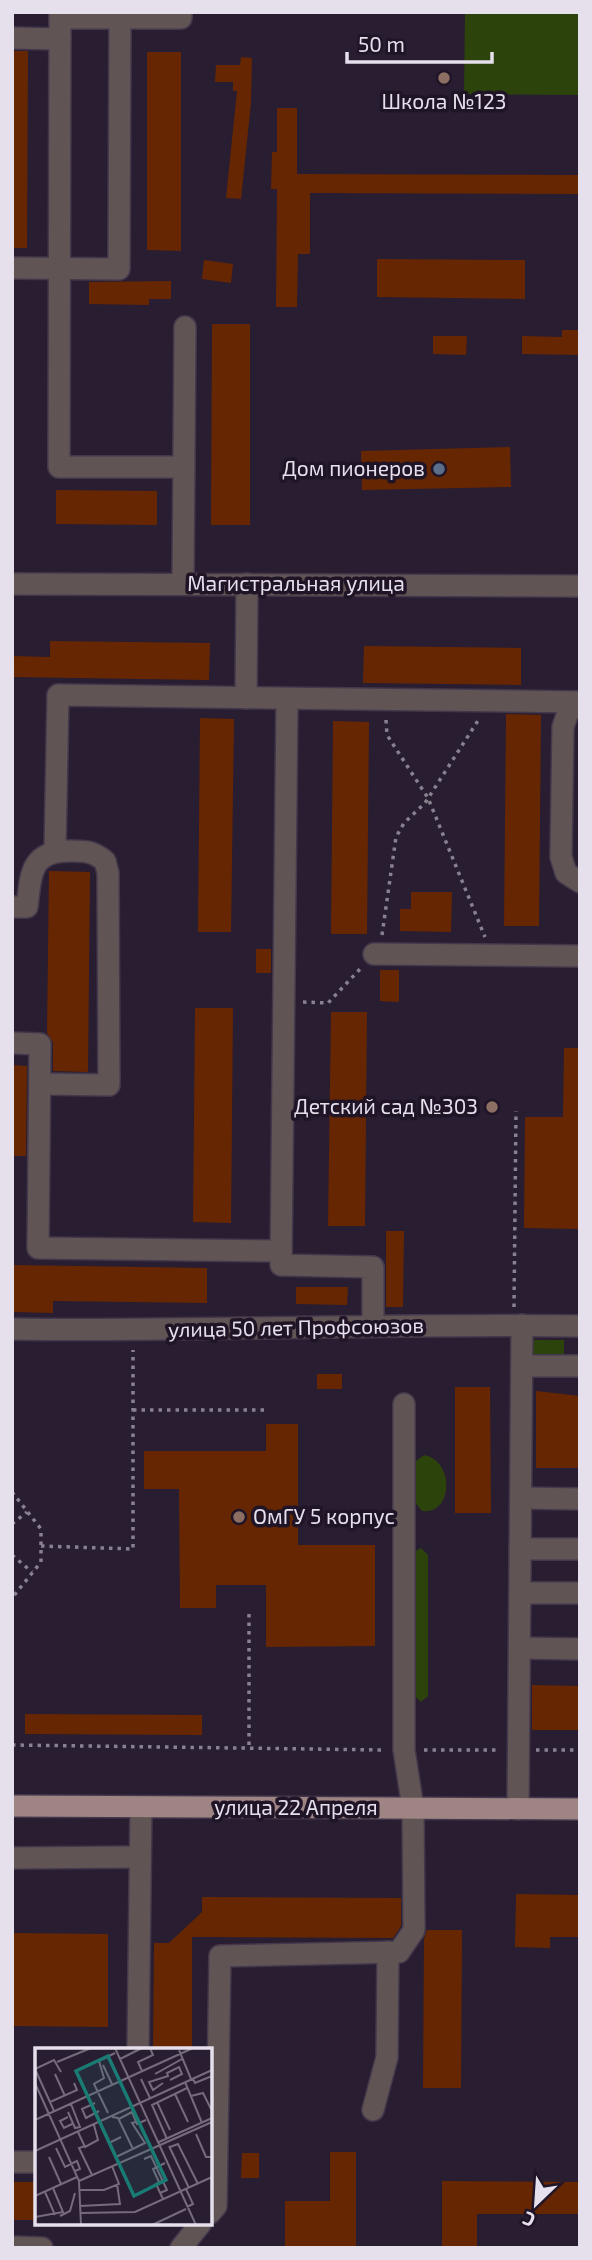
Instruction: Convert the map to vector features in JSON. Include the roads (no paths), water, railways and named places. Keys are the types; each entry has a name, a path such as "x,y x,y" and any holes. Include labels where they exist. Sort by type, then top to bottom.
{"main road":[{"name":"улица 22 Апреля","path":"12,1806 580,1810"}],"street":[{"path":"12,38 60,23 120,18 181,18 181,12"},
{"path":"12,268 119,269 120,18"},
{"path":"60,23 59,467 181,467"},
{"path":"183,584 181,467 185,327"},
{"name":"Магистральная улица","path":"12,584 580,586"},
{"path":"246,698 247,584"},
{"path":"55,851 58,695 580,703"},
{"path":"287,699 281,1265 373,1267 373,1326"},
{"path":"580,703 568,712 563,727 561,857 566,873 580,882"},
{"path":"12,907 27,907 30,874 40,858 55,851 92,851 106,861 109,1085 40,1084"},
{"path":"374,954 580,956"},
{"path":"12,1043 40,1044 38,1248 281,1251"},
{"path":"518,1319 522,1366 518,1809"},
{"name":"улица 50 лет Профсоюзов","path":"12,1329 133,1331 373,1326 518,1319 580,1326"},
{"path":"522,1366 580,1366"},
{"path":"212,2211 216,2206 214,2162 220,1956 399,1952 415,1930 413,1808 404,1750 404,1404"},
{"path":"521,1498 580,1499"},
{"path":"520,1549 580,1549"},
{"path":"520,1593 580,1593"},
{"path":"520,1648 580,1649"},
{"path":"138,2048 141,1807"},
{"path":"12,1857 141,1857"},
{"path":"373,2110 387,2057 388,1952"},
{"path":"12,2162 35,2162"},
{"path":"181,2248 199,2225"},
{"path":"12,2247 42,2248"}],"place":[{"name":"Школа №123","path":"444,78"},
{"name":"Дом пионеров","path":"439,469"},
{"name":"Детский сад №303","path":"492,1107"},
{"name":"ОмГУ 5 корпус","path":"239,1517"}]}
